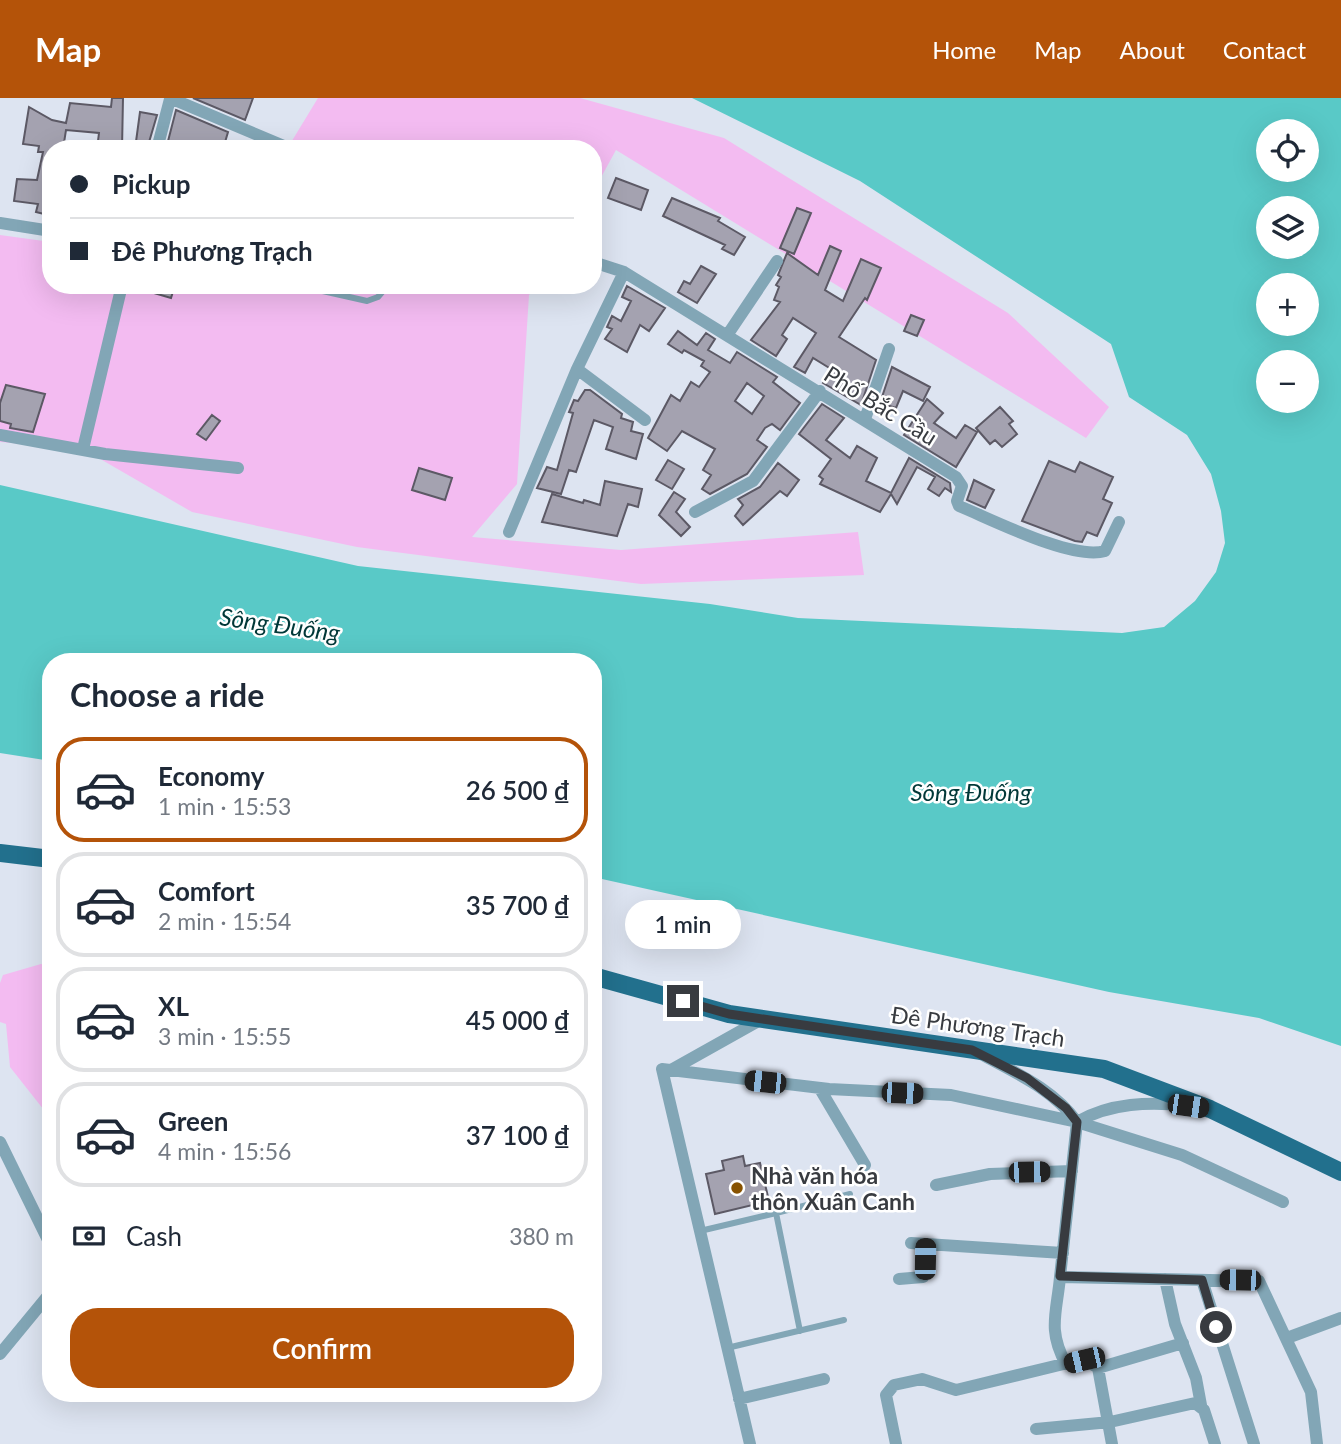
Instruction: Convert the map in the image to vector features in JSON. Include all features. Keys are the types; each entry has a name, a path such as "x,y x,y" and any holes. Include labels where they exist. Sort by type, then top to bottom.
{"main road":[{"path":"0,853 42,858"},
{"name":"Đê Phương Trạch","path":"602,979 729,1014 1104,1069 1210,1109 1341,1172"}],"street":[{"path":"159,140 170,99 269,140"},
{"path":"0,223 42,230"},
{"path":"728,334 776,261"},
{"name":"Phố Bắc Cầu","path":"602,265 624,272 728,334 959,480 962,486 957,501 959,506 1060,547 1105,551 1119,522"},
{"path":"509,532 577,369 624,272"},
{"path":"83,449 120,294"},
{"path":"864,419 889,349"},
{"path":"577,369 645,420"},
{"path":"695,512 753,481 820,391"},
{"path":"0,435 25,442 238,468"},
{"path":"671,1070 762,1019"},
{"path":"972,1050 1027,1078 1066,1108 1077,1122 1063,1253 1052,1325 1058,1349 1066,1364"},
{"path":"750,1444 662,1069 820,1089 951,1095 1077,1122 1182,1155 1283,1202"},
{"path":"820,1089 865,1165"},
{"path":"1077,1122 1096,1111 1166,1103 1210,1109"},
{"path":"0,1142 42,1228"},
{"path":"936,1185 990,1174 1072,1171"},
{"path":"911,1243 1063,1253"},
{"path":"899,1279 923,1278 925,1244"},
{"path":"1060,1276 1259,1281 1311,1392 1317,1444"},
{"path":"1165,1279 1175,1324 1196,1378 1201,1405 1215,1444"},
{"path":"1202,1280 1254,1444"},
{"path":"0,1354 42,1303"},
{"path":"1287,1338 1341,1318"},
{"path":"896,1444 886,1395 894,1385 922,1380 957,1390 1084,1360 1098,1368 1183,1343"},
{"path":"1098,1368 1112,1444"},
{"path":"739,1399 824,1379"},
{"path":"1036,1429 1110,1422 1180,1405 1201,1405"}],"lane":[{"path":"336,294 367,301 381,294"},
{"path":"700,1231 850,1194"},
{"path":"776,1213 800,1331"},
{"path":"727,1348 844,1320"}],"shaded area":[{"path":"318,98 580,98 724,138 1008,313 1109,407 1086,438 616,150 602,176 602,140 292,140"},
{"path":"0,235 42,241 42,294 530,294 517,484 472,537 621,550 858,532 864,575 641,584 357,547 192,512 83,449 0,442"},
{"path":"42,964 42,1108 10,1067 6,1024 0,1022 0,983 3,975"}],"water":[{"name":"Sông Đuống","path":"692,98 1341,98 1341,1046 1259,1018 1109,992 602,879 602,653 42,653 42,760 0,753 0,485 358,566 710,604 798,618 1122,633 1164,627 1195,601 1216,572 1225,543 1221,511 1211,474 1187,435 1129,397 1111,344 860,181"}],"building":[{"path":"112,98 123,98 122,140 98,140 99,133 66,130 64,140 42,140 42,152 38,152 39,146 23,144 29,107 52,120 66,123 70,103 111,107"},
{"path":"193,98 253,98 245,120"},
{"path":"176,110 228,132 226,140 168,140"},
{"path":"140,112 157,115 150,140 136,140"},
{"path":"42,157 42,214 36,212 38,204 14,201 17,179 37,180"},
{"path":"616,178 648,190 641,210 608,198"},
{"path":"672,198 720,218 718,221 745,237 734,255 722,249 725,245 663,216"},
{"path":"797,208 811,213 794,254 780,248"},
{"path":"830,246 841,251 825,290 843,301 861,259 881,268 867,300 865,298 839,337 876,360 861,405 823,383 831,369 813,358 805,373 794,367 816,333 793,318 782,335 787,339 776,356 751,340 780,302 774,300 779,287 776,285 781,277 778,275 787,253 818,275"},
{"path":"701,266 716,274 697,303 678,292 684,281 690,284"},
{"path":"627,286 665,308 649,331 640,325 627,352 605,339 612,329 607,327 612,316 621,321 631,301 622,297"},
{"path":"911,315 924,320 917,336 904,331"},
{"path":"678,331 697,345 706,333 715,339 708,350 730,363 737,352 777,377 773,382 800,403 780,430 772,424 765,428 757,440 767,447 747,474 710,494 702,489 711,475 703,470 715,449 682,431 667,451 648,438 671,395 680,401 691,382 699,387 710,372 701,366 704,361 684,350 682,353 668,344","holes":["747,383 764,396 752,414 735,401"]},
{"path":"892,367 930,387 923,401 903,391 896,408 880,403"},
{"path":"6,385 45,394 33,432 10,428 11,424 0,421 0,403"},
{"path":"585,390 590,390 622,414 621,418 633,422 631,431 643,434 636,459 606,449 613,427 594,420 576,472 569,470 561,494 537,488 547,467 557,470 573,413 569,412 574,400 578,401"},
{"path":"927,399 943,413 934,423 956,438 965,425 977,432 956,467 904,435"},
{"path":"822,404 844,418 826,440 850,458 857,446 877,458 866,481 891,493 909,458 950,483 951,492 945,488 939,496 928,489 935,477 917,467 897,504 891,494 880,512 820,484 823,479 819,476 831,459 799,434"},
{"path":"1000,407 1013,421 1009,424 1017,434 1002,447 995,440 990,444 976,428"},
{"path":"212,415 220,421 206,440 197,434"},
{"path":"668,460 684,469 672,489 656,480"},
{"path":"1049,461 1075,472 1080,462 1113,477 1103,499 1112,503 1097,536 1087,532 1082,542 1075,541 1022,521"},
{"path":"778,463 799,480 787,496 780,491 743,525 735,516 743,505 738,499 760,487"},
{"path":"419,468 452,478 445,500 412,490"},
{"path":"974,480 994,490 985,508 967,500"},
{"path":"605,481 642,489 638,507 628,504 617,536 542,522 552,494 600,505"},
{"path":"674,492 685,499 676,512 690,527 681,536 659,515"},
{"name":"Nhà văn hóa thôn Xuân Canh","path":"743,1156 745,1166 760,1163 769,1201 715,1214 706,1174 724,1170 722,1161"}],"place":[{"name":"Nhà văn hóa thôn Xuân Canh","path":"737,1188"}],"route":[{"path":"683,1001 729,1014 972,1050 1027,1078 1066,1108 1077,1122 1060,1276 1202,1280 1216,1327"}]}
